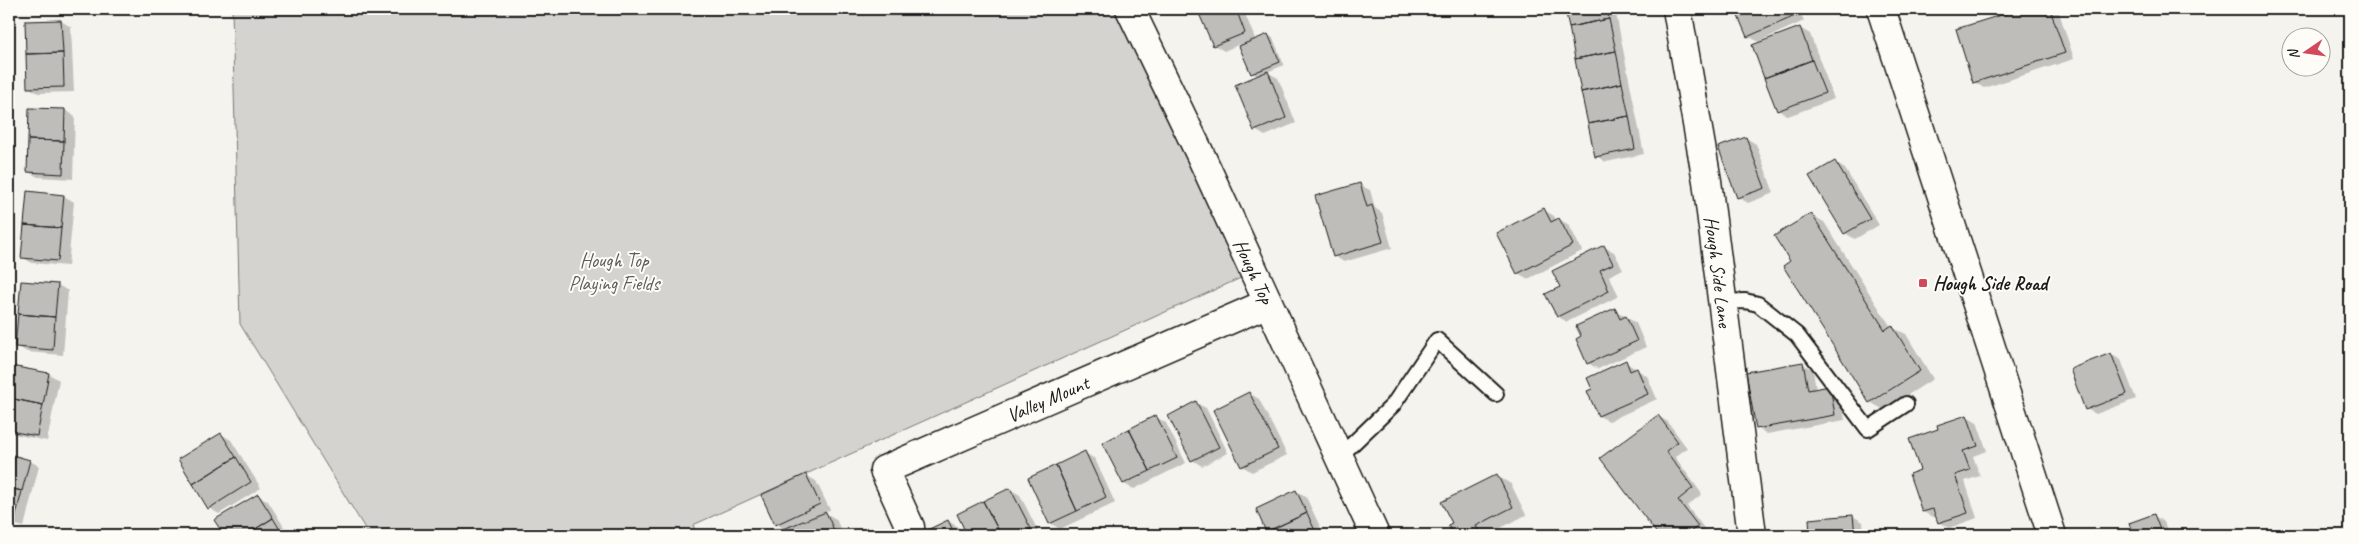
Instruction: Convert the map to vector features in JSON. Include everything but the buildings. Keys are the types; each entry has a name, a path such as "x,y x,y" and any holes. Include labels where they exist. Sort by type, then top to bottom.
{"street":[{"name":"Hough Top","path":"1130,9 1200,154 1376,535"},
{"name":"Hough Side Lane","path":"1677,9 1707,181 1752,535"},
{"path":"1881,9 2052,535"},
{"name":"Valley Mount","path":"910,527 884,470 1268,303"}],"lane":[{"path":"1722,302 1745,301 1758,304 1797,335 1868,429 1906,404"},
{"path":"1339,457 1393,405 1437,340 1496,394"}],"green space":[{"name":"Hough Top Playing Fields","path":"232,9 1129,9 1254,272 693,525 697,535 369,535 240,324"}],"place":[{"name":"Hough Side Road","path":"1923,283"}]}
